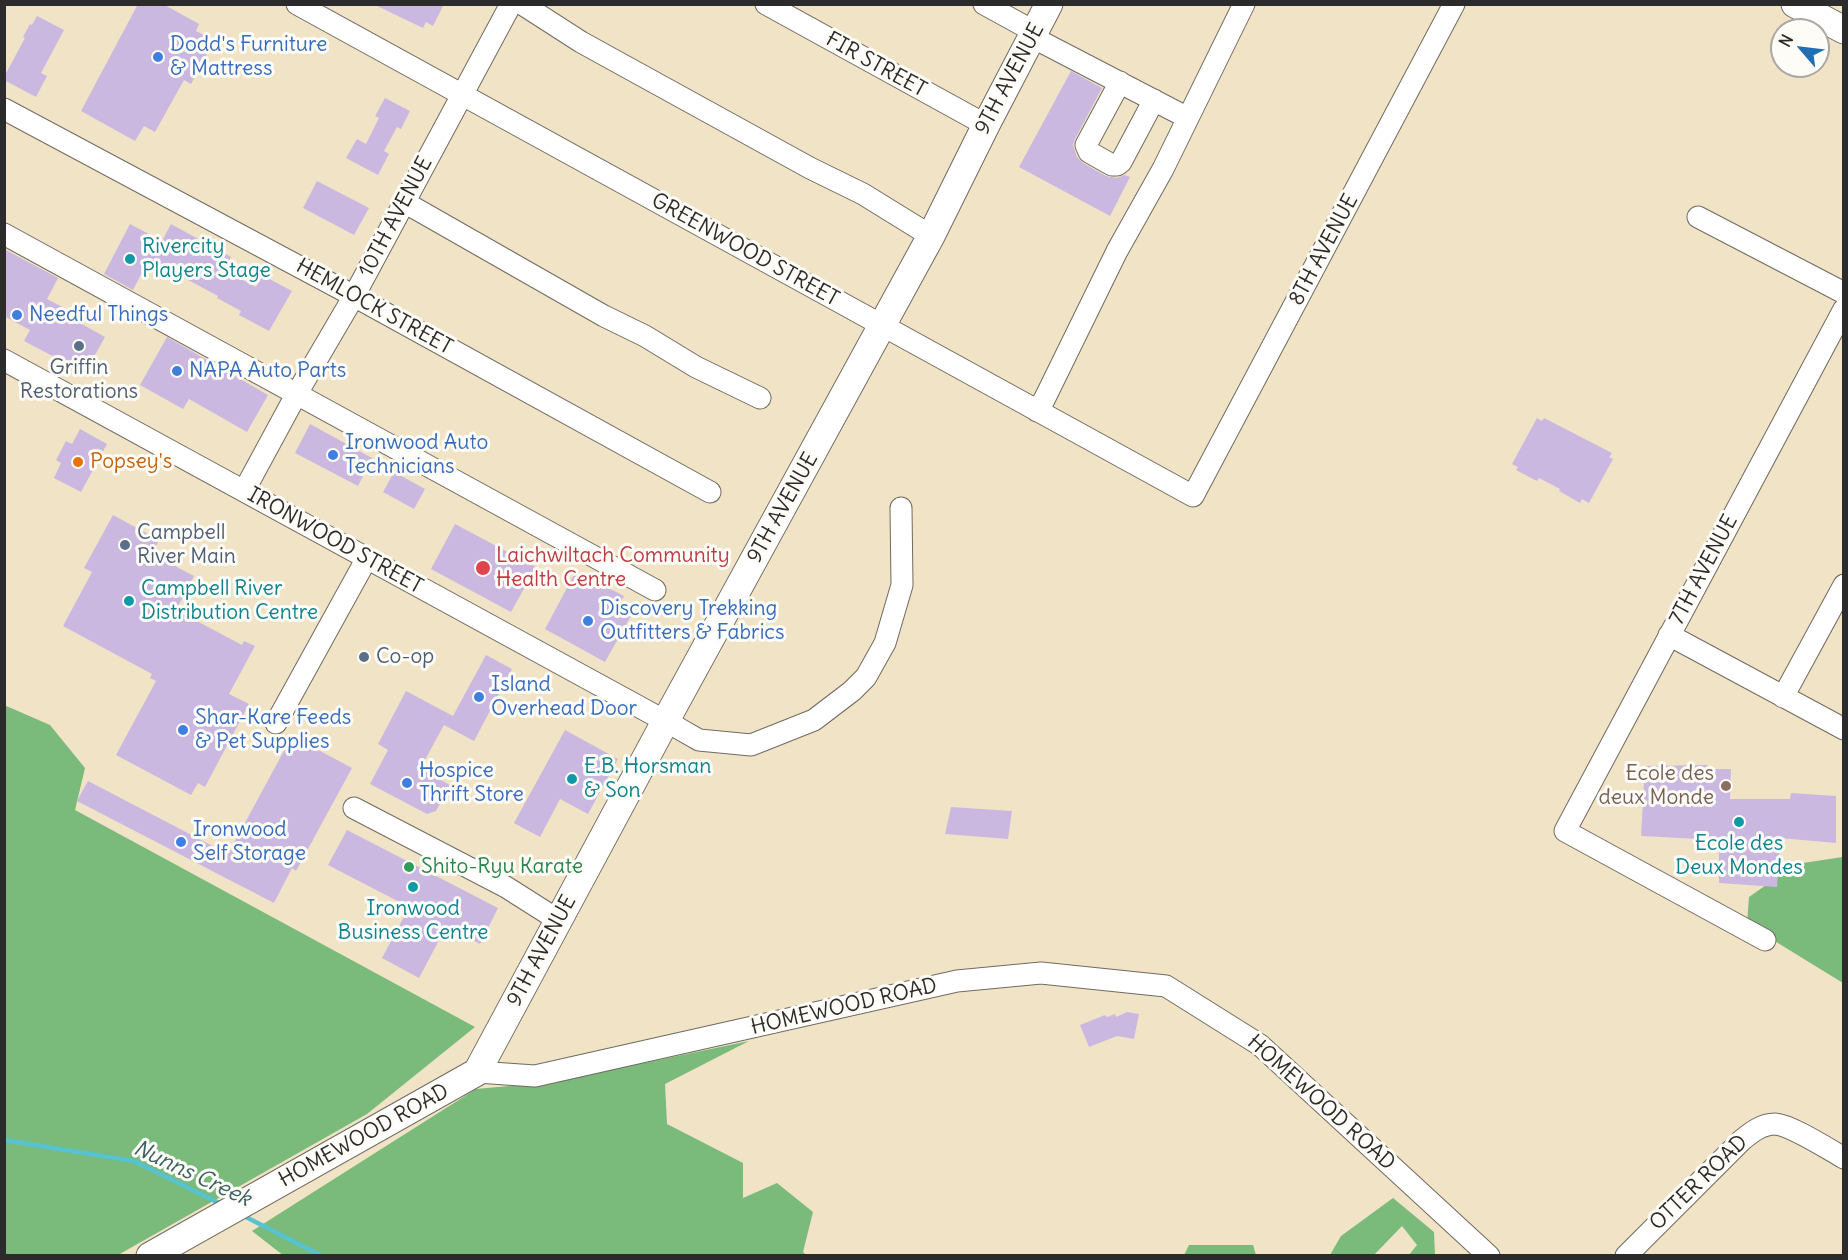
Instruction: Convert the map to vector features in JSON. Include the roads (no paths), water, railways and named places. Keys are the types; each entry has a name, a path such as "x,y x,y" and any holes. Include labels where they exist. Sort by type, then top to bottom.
{"main road":[{"name":"9TH AVENUE","path":"477,1072 932,236 986,124 1049,4"},
{"path":"1795,4 1844,30"},
{"name":"HOMEWOOD ROAD","path":"150,1256 477,1072"}],"street":[{"name":"GREENWOOD STREET","path":"297,4 1193,496"},
{"name":"10TH AVENUE","path":"244,491 296,394 354,296 511,4"},
{"path":"522,4 581,42 810,168 863,194 932,236"},
{"name":"FIR STREET","path":"766,4 986,124"},
{"path":"984,4 1188,118"},
{"path":"1037,411 1117,251 1163,169 1244,4"},
{"name":"8TH AVENUE","path":"1193,496 1454,4"},
{"path":"1120,82 1086,145 1089,153 1112,165 1121,162 1154,100"},
{"name":"HEMLOCK STREET","path":"4,109 354,296 710,492"},
{"path":"404,202 604,316 645,336 696,367 760,398"},
{"path":"1698,218 1844,293"},
{"path":"4,234 655,590"},
{"name":"7TH AVENUE","path":"1765,940 1565,831 1844,309"},
{"name":"IRONWOOD STREET","path":"4,360 699,740 751,745 814,720 852,691 866,677 885,643 902,585 901,508"},
{"path":"276,723 367,558"},
{"path":"1783,697 1844,585"},
{"path":"1669,635 1844,729"},
{"path":"354,808 506,887 558,920"},
{"name":"HOMEWOOD ROAD","path":"477,1072 535,1076 957,981 1041,973 1166,986 1260,1045 1489,1256"},
{"name":"OTTER ROAD","path":"1626,1256 1742,1140 1763,1126 1776,1124 1788,1128 1844,1158"}],"waterway":[{"name":"Nunns Creek","path":"4,1140 134,1161 221,1204"},
{"name":"Nunns Creek","path":"242,1215 322,1256"}],"place":[{"name":"Dodd's Furniture & Mattress","path":"158,57"},
{"name":"Rivercity Players Stage","path":"130,259"},
{"name":"Needful Things","path":"17,315"},
{"name":"Griffin Restorations","path":"79,346"},
{"name":"NAPA Auto Parts","path":"177,371"},
{"name":"Ironwood Auto Technicians","path":"333,455"},
{"name":"Popsey's","path":"78,462"},
{"name":"Campbell River Main","path":"125,545"},
{"name":"Laichwiltach Community Health Centre","path":"483,568"},
{"name":"Campbell River Distribution Centre","path":"129,601"},
{"name":"Discovery Trekking Outfitters & Fabrics","path":"588,621"},
{"name":"Co-op","path":"364,657"},
{"name":"Island Overhead Door","path":"479,697"},
{"name":"Shar-Kare Feeds & Pet Supplies","path":"183,730"},
{"name":"E.B. Horsman & Son","path":"572,779"},
{"name":"Hospice Thrift Store","path":"407,783"},
{"name":"Ecole des deux Monde","path":"1726,786"},
{"name":"Ecole des Deux Mondes","path":"1739,822"},
{"name":"Ironwood Self Storage","path":"181,842"},
{"name":"Shito-Ryu Karate","path":"409,867"},
{"name":"Ironwood Business Centre","path":"413,887"}]}
